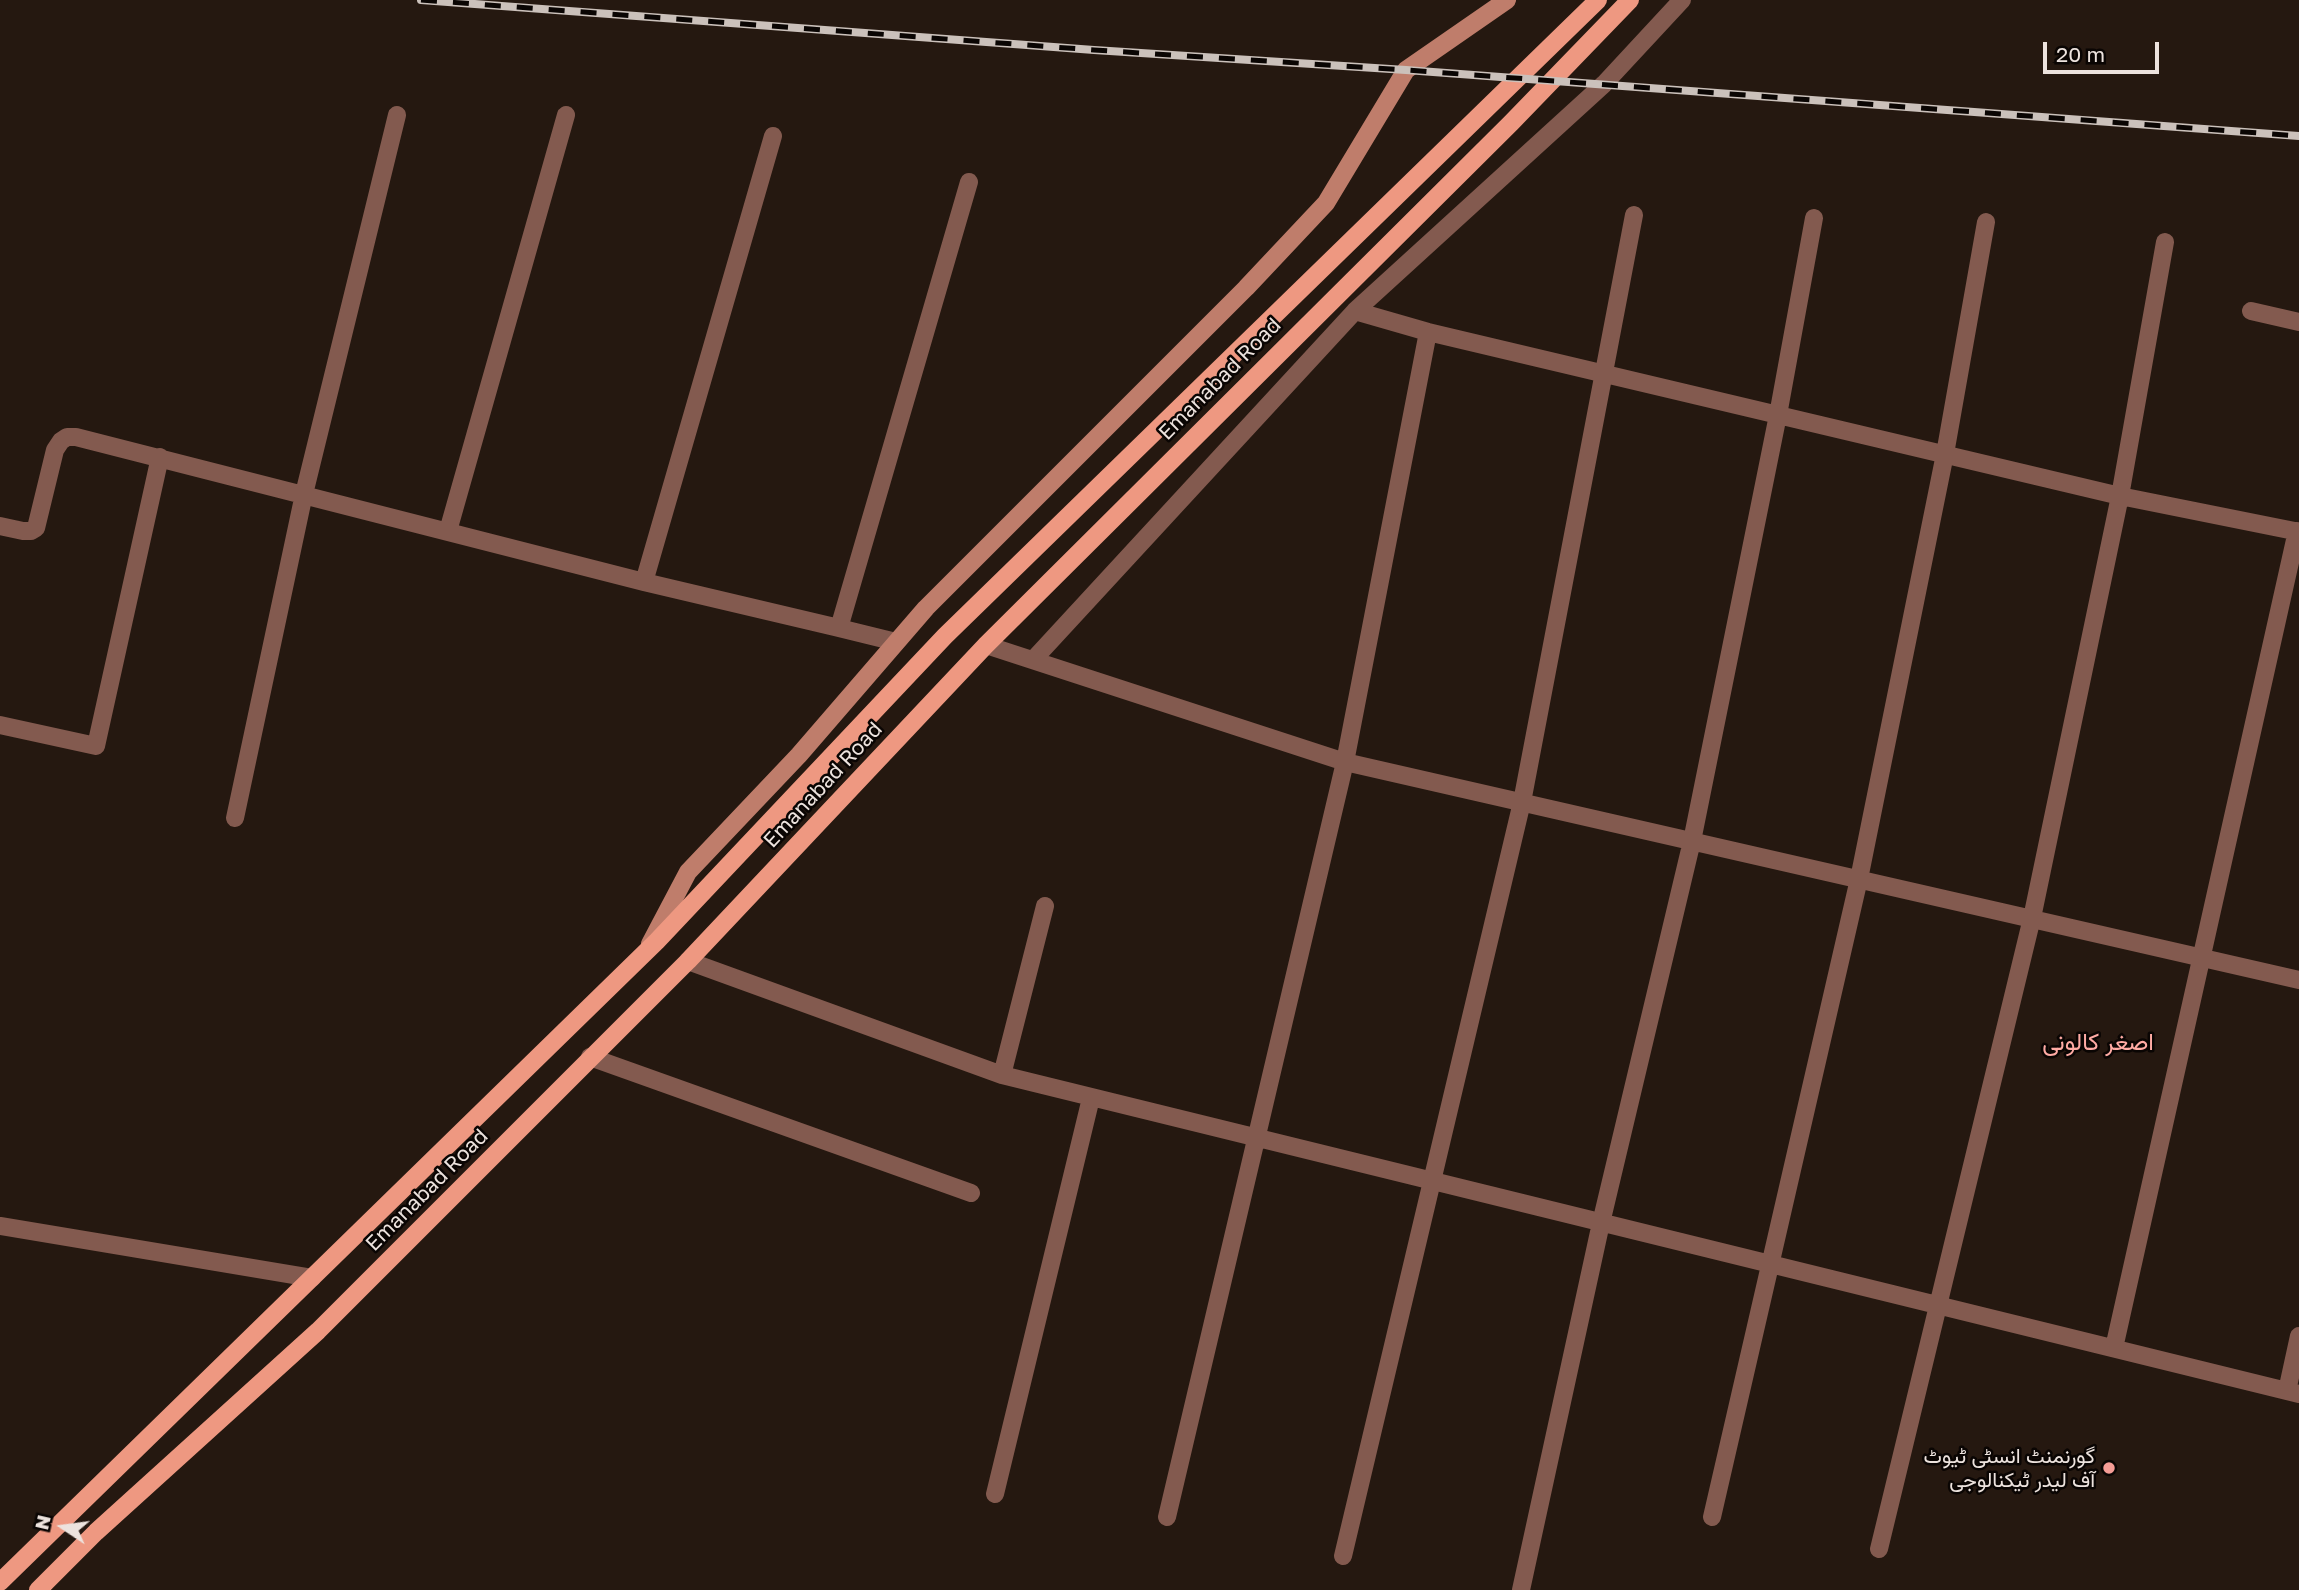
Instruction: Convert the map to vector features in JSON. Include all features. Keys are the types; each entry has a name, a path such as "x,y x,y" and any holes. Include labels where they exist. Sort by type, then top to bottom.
{"main road":[{"path":"647,950 688,872 799,755 926,608 1326,203 1406,70 1507,0"},
{"name":"Emanabad Road","path":"0,1582 647,950 946,636 1598,0"},
{"name":"Emanabad Road","path":"38,1590 96,1532 318,1331 688,961 986,645 1511,123 1630,0"}],"street":[{"path":"1032,660 1355,311 1604,84 1682,0"},
{"path":"235,818 304,494 397,115"},
{"path":"448,531 566,115"},
{"path":"644,582 773,136"},
{"path":"839,628 969,182"},
{"path":"1343,1556 1522,802 1634,215"},
{"path":"1521,1590 1601,1223 1692,841 1778,415 1814,218"},
{"path":"1712,1517 1859,879 1945,454 1986,222"},
{"path":"1879,1549 2032,918 2120,496 2165,242"},
{"path":"1355,311 1428,332 2120,496 2298,532 2114,1348"},
{"path":"2251,311 2299,322"},
{"path":"1167,1517 1345,762 1428,332"},
{"path":"0,526 23,531 31,531 36,527 55,450 67,437 76,437 644,582 896,642"},
{"path":"0,726 96,746 160,457"},
{"path":"986,645 1345,762 2299,980"},
{"path":"1002,1075 1045,906"},
{"path":"688,961 1002,1075 2293,1393 2299,1336"},
{"path":"590,1058 971,1193"},
{"path":"995,1494 1091,1098"},
{"path":"0,1226 312,1278"}],"railway":[{"path":"421,0 2299,136"}],"place":[{"name":"گورنمنٹ انسٹی ٹیوٹ آف لیدر ٹیکنالوجی","path":"2109,1468"}],"district":[{"name":"اصغر کالونی","path":"2098,1042"}]}
